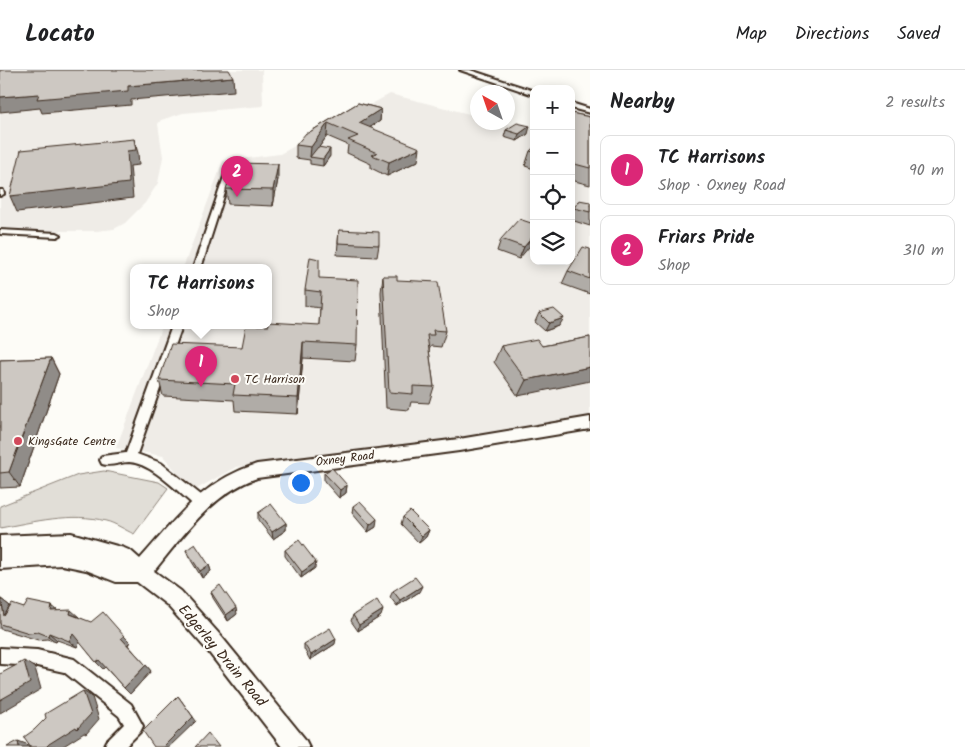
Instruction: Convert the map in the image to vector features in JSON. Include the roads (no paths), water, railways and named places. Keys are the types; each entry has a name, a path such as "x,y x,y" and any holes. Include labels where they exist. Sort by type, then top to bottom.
{"street":[{"path":"463,70 530,92"},
{"path":"575,106 590,111"},
{"path":"198,264 228,174"},
{"path":"0,232 57,235"},
{"path":"130,456 176,329"},
{"name":"Oxney Road","path":"140,573 201,502 228,483 257,471 468,444 590,423"},
{"path":"106,460 130,456 157,467 201,502"},
{"name":"Edgerley Drain Road","path":"0,545 71,541 124,558 140,573 174,598 214,643 297,747"},
{"path":"0,560 62,556 86,561 116,573 140,573"},
{"path":"0,656 38,658 68,665 118,704 125,710 134,726 113,747"}],"place":[{"name":"Friars Pride","path":"237,197"},
{"name":"TC Harrison","path":"235,379"},
{"name":"TC Harrisons","path":"201,387"},
{"name":"KingsGate Centre","path":"18,441"}]}
